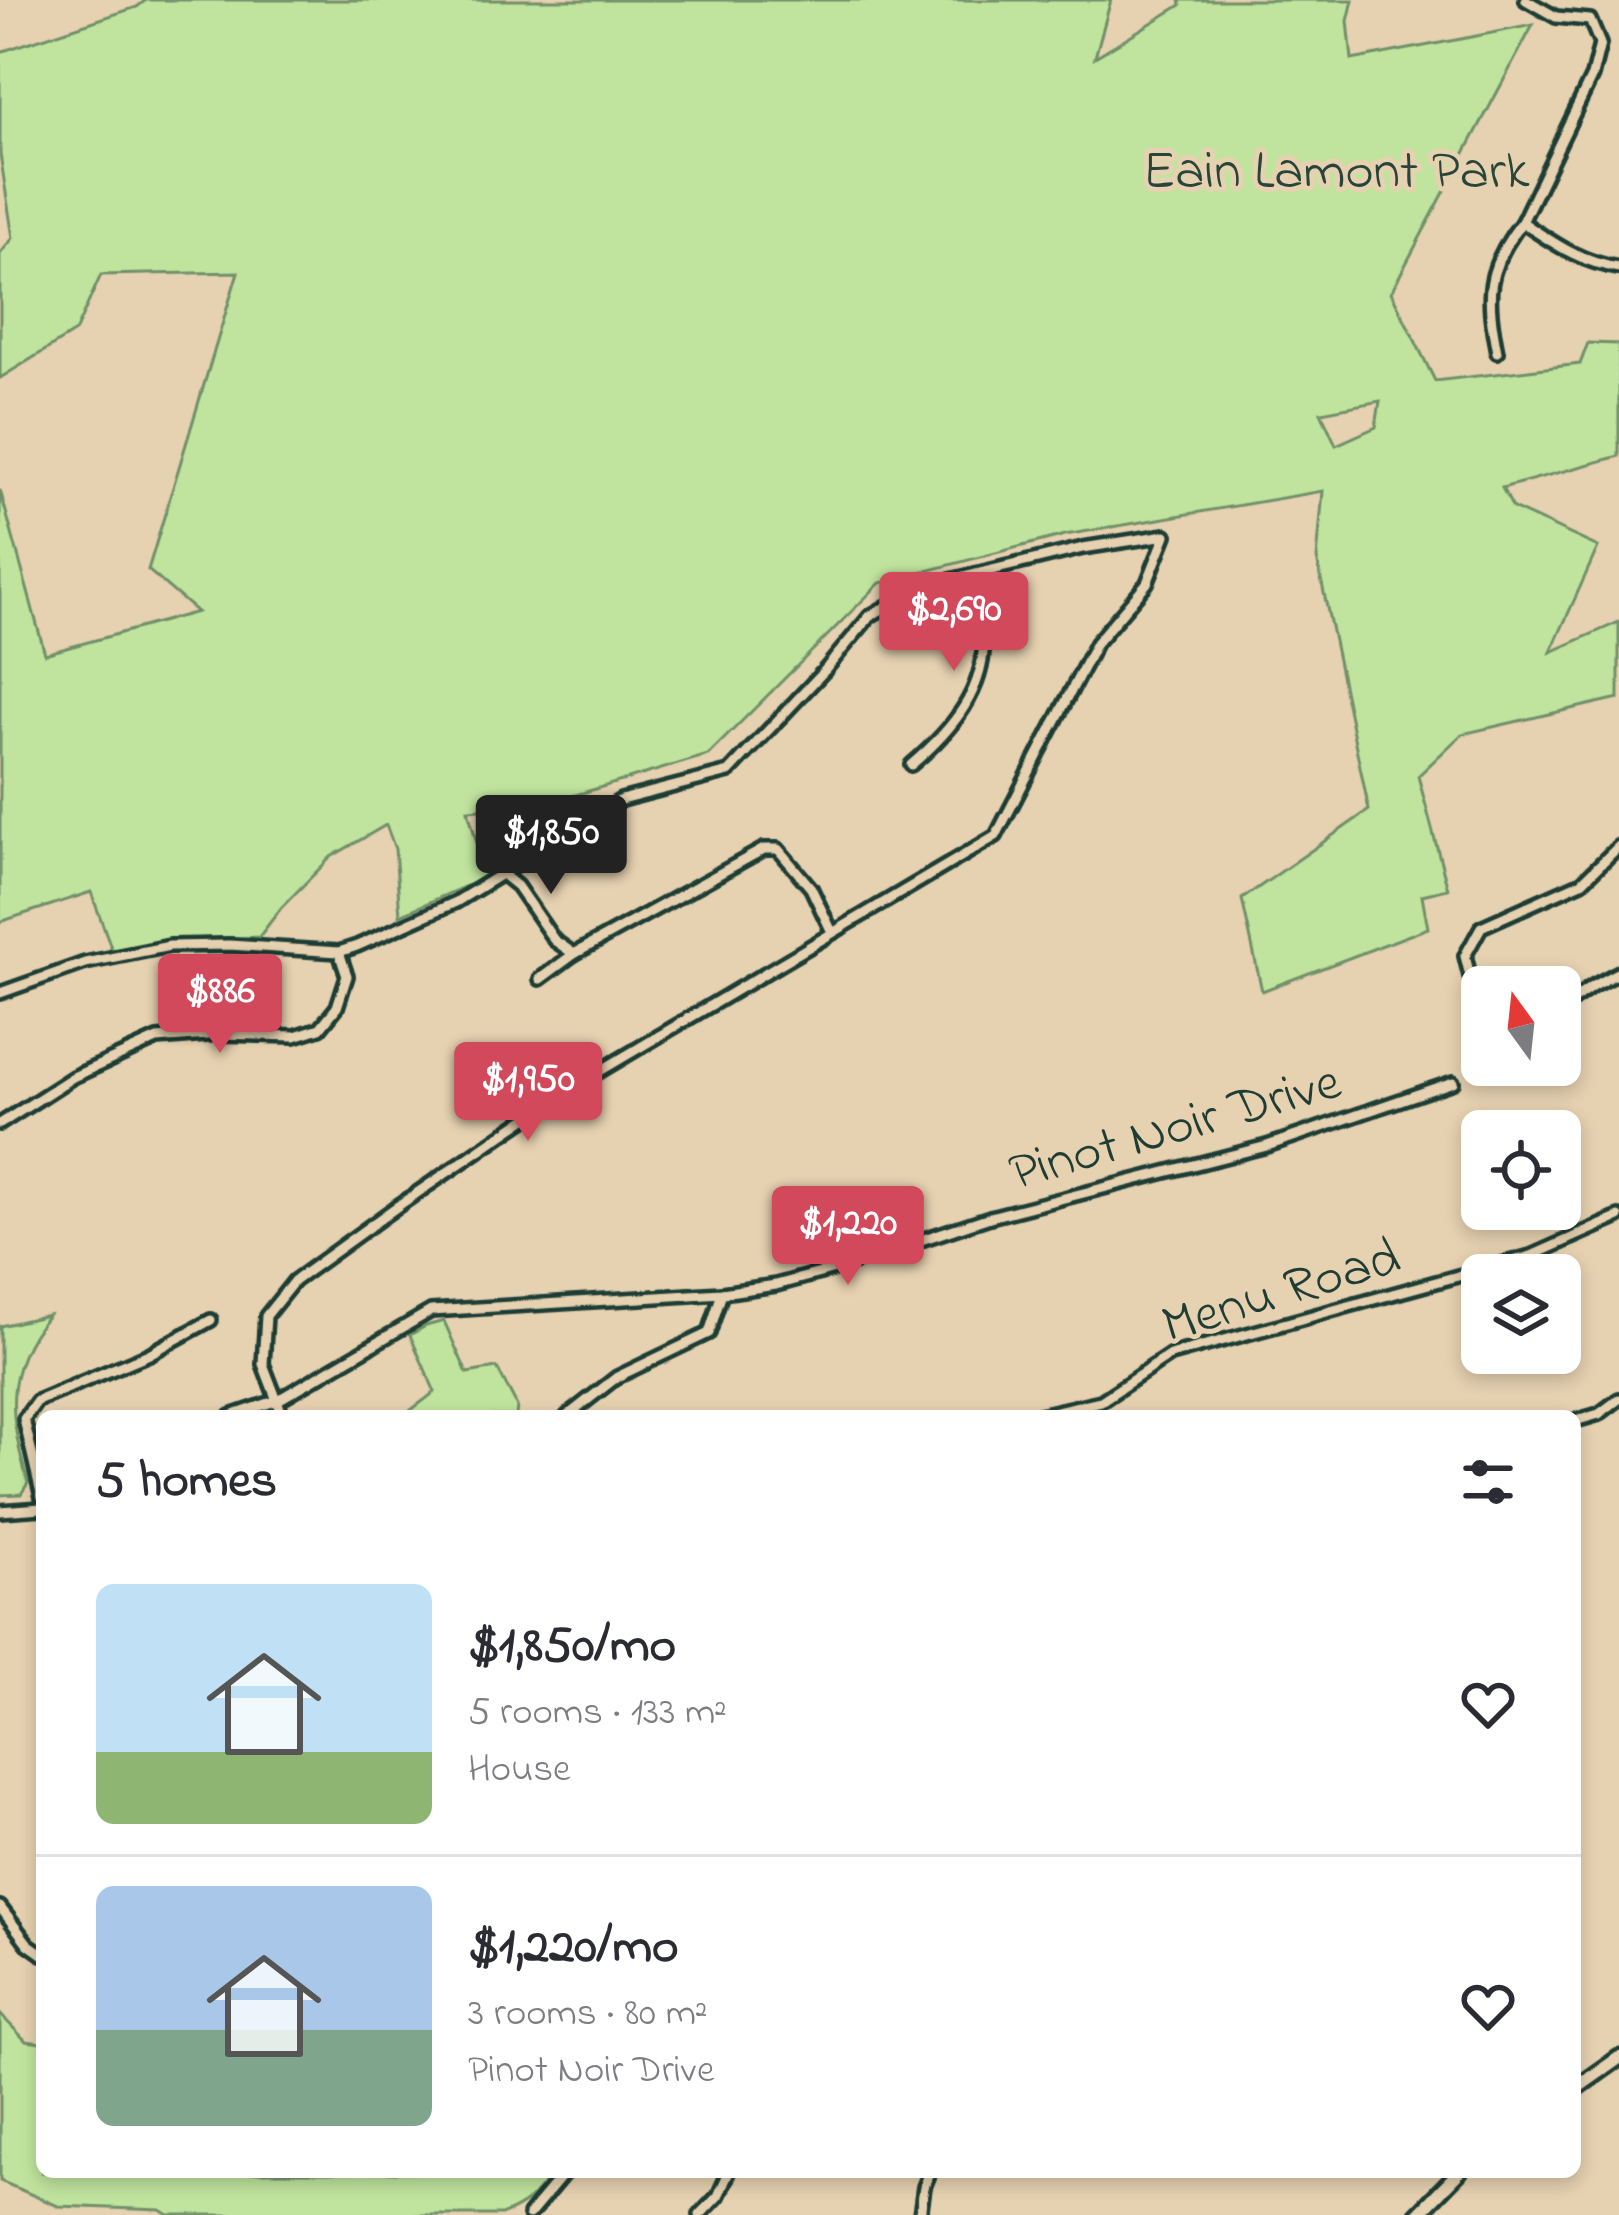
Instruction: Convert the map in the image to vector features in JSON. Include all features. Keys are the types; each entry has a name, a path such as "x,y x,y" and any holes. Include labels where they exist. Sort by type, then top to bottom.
{"main road":[{"path":"1581,2085 1619,2058"},
{"path":"1417,2215 1454,2178"}],"street":[{"path":"1497,352 1489,313 1492,273 1522,222 1592,76 1600,44 1590,20 1556,16 1526,0"},
{"path":"1522,222 1594,265 1619,268"},
{"path":"0,993 86,963 170,946 339,952 456,902 621,800 729,772 869,616 918,589 1083,548 1166,536 1148,583 1096,643 996,836 563,1093 294,1281 266,1316 263,1364 281,1410"},
{"path":"911,765 942,739 966,708 981,668 983,633 969,576"},
{"path":"1468,966 1465,956 1481,927 1582,882 1619,846"},
{"path":"540,979 574,954 764,849 778,849 811,888 832,932"},
{"path":"502,874 517,886 554,940 574,954"},
{"path":"0,1124 74,1077 157,1039 219,1034 295,1036 320,1028 337,1007 347,976 339,952"},
{"path":"1581,994 1619,972"},
{"name":"Pinot Noir Drive","path":"249,1410 278,1400 431,1311 722,1293 776,1285 990,1216 1268,1146 1453,1082"},
{"name":"Menu Road","path":"1061,1410 1101,1401 1170,1355 1531,1256 1619,1217"},
{"path":"574,1410 617,1376 709,1333 722,1293"},
{"path":"36,1472 24,1419 37,1400 149,1354 211,1321"},
{"path":"1581,1419 1599,1414 1619,1399"},
{"path":"0,1511 36,1508"},
{"path":"0,1907 36,1950"},
{"path":"529,2215 560,2178"},
{"path":"700,2215 718,2196 726,2178"},
{"path":"920,2215 927,2178"}],"green space":[{"name":"Eain Lamont Park","path":"146,0 1111,0 1095,57 1181,5 1180,0 1353,0 1348,21 1352,60 1533,25 1391,292 1435,381 1580,364 1588,343 1619,344 1619,456 1502,488 1513,508 1598,547 1551,652 1619,622 1619,698 1462,734 1418,776 1448,889 1422,895 1428,928 1262,991 1242,899 1369,810 1317,559 1323,491 1065,535 880,583 708,755 549,803 468,810 486,877 400,915 395,849 386,825 331,857 259,937 181,939 112,950 91,892 0,922 0,490 45,654 197,612 148,570 238,272 101,275 75,332 0,378 0,254 13,238 0,154 0,52","holes":["1380,401 1376,427 1336,445 1321,412"]},
{"path":"48,1315 16,1376 14,1416 28,1483 21,1494 0,1495 0,1326"},
{"path":"444,1321 467,1373 497,1368 517,1410 411,1410 435,1392 410,1335"},
{"path":"0,2014 26,2041 36,2042 36,2178 547,2178 530,2198 501,2215 169,2215 161,2210 58,2206 0,2181"}]}
